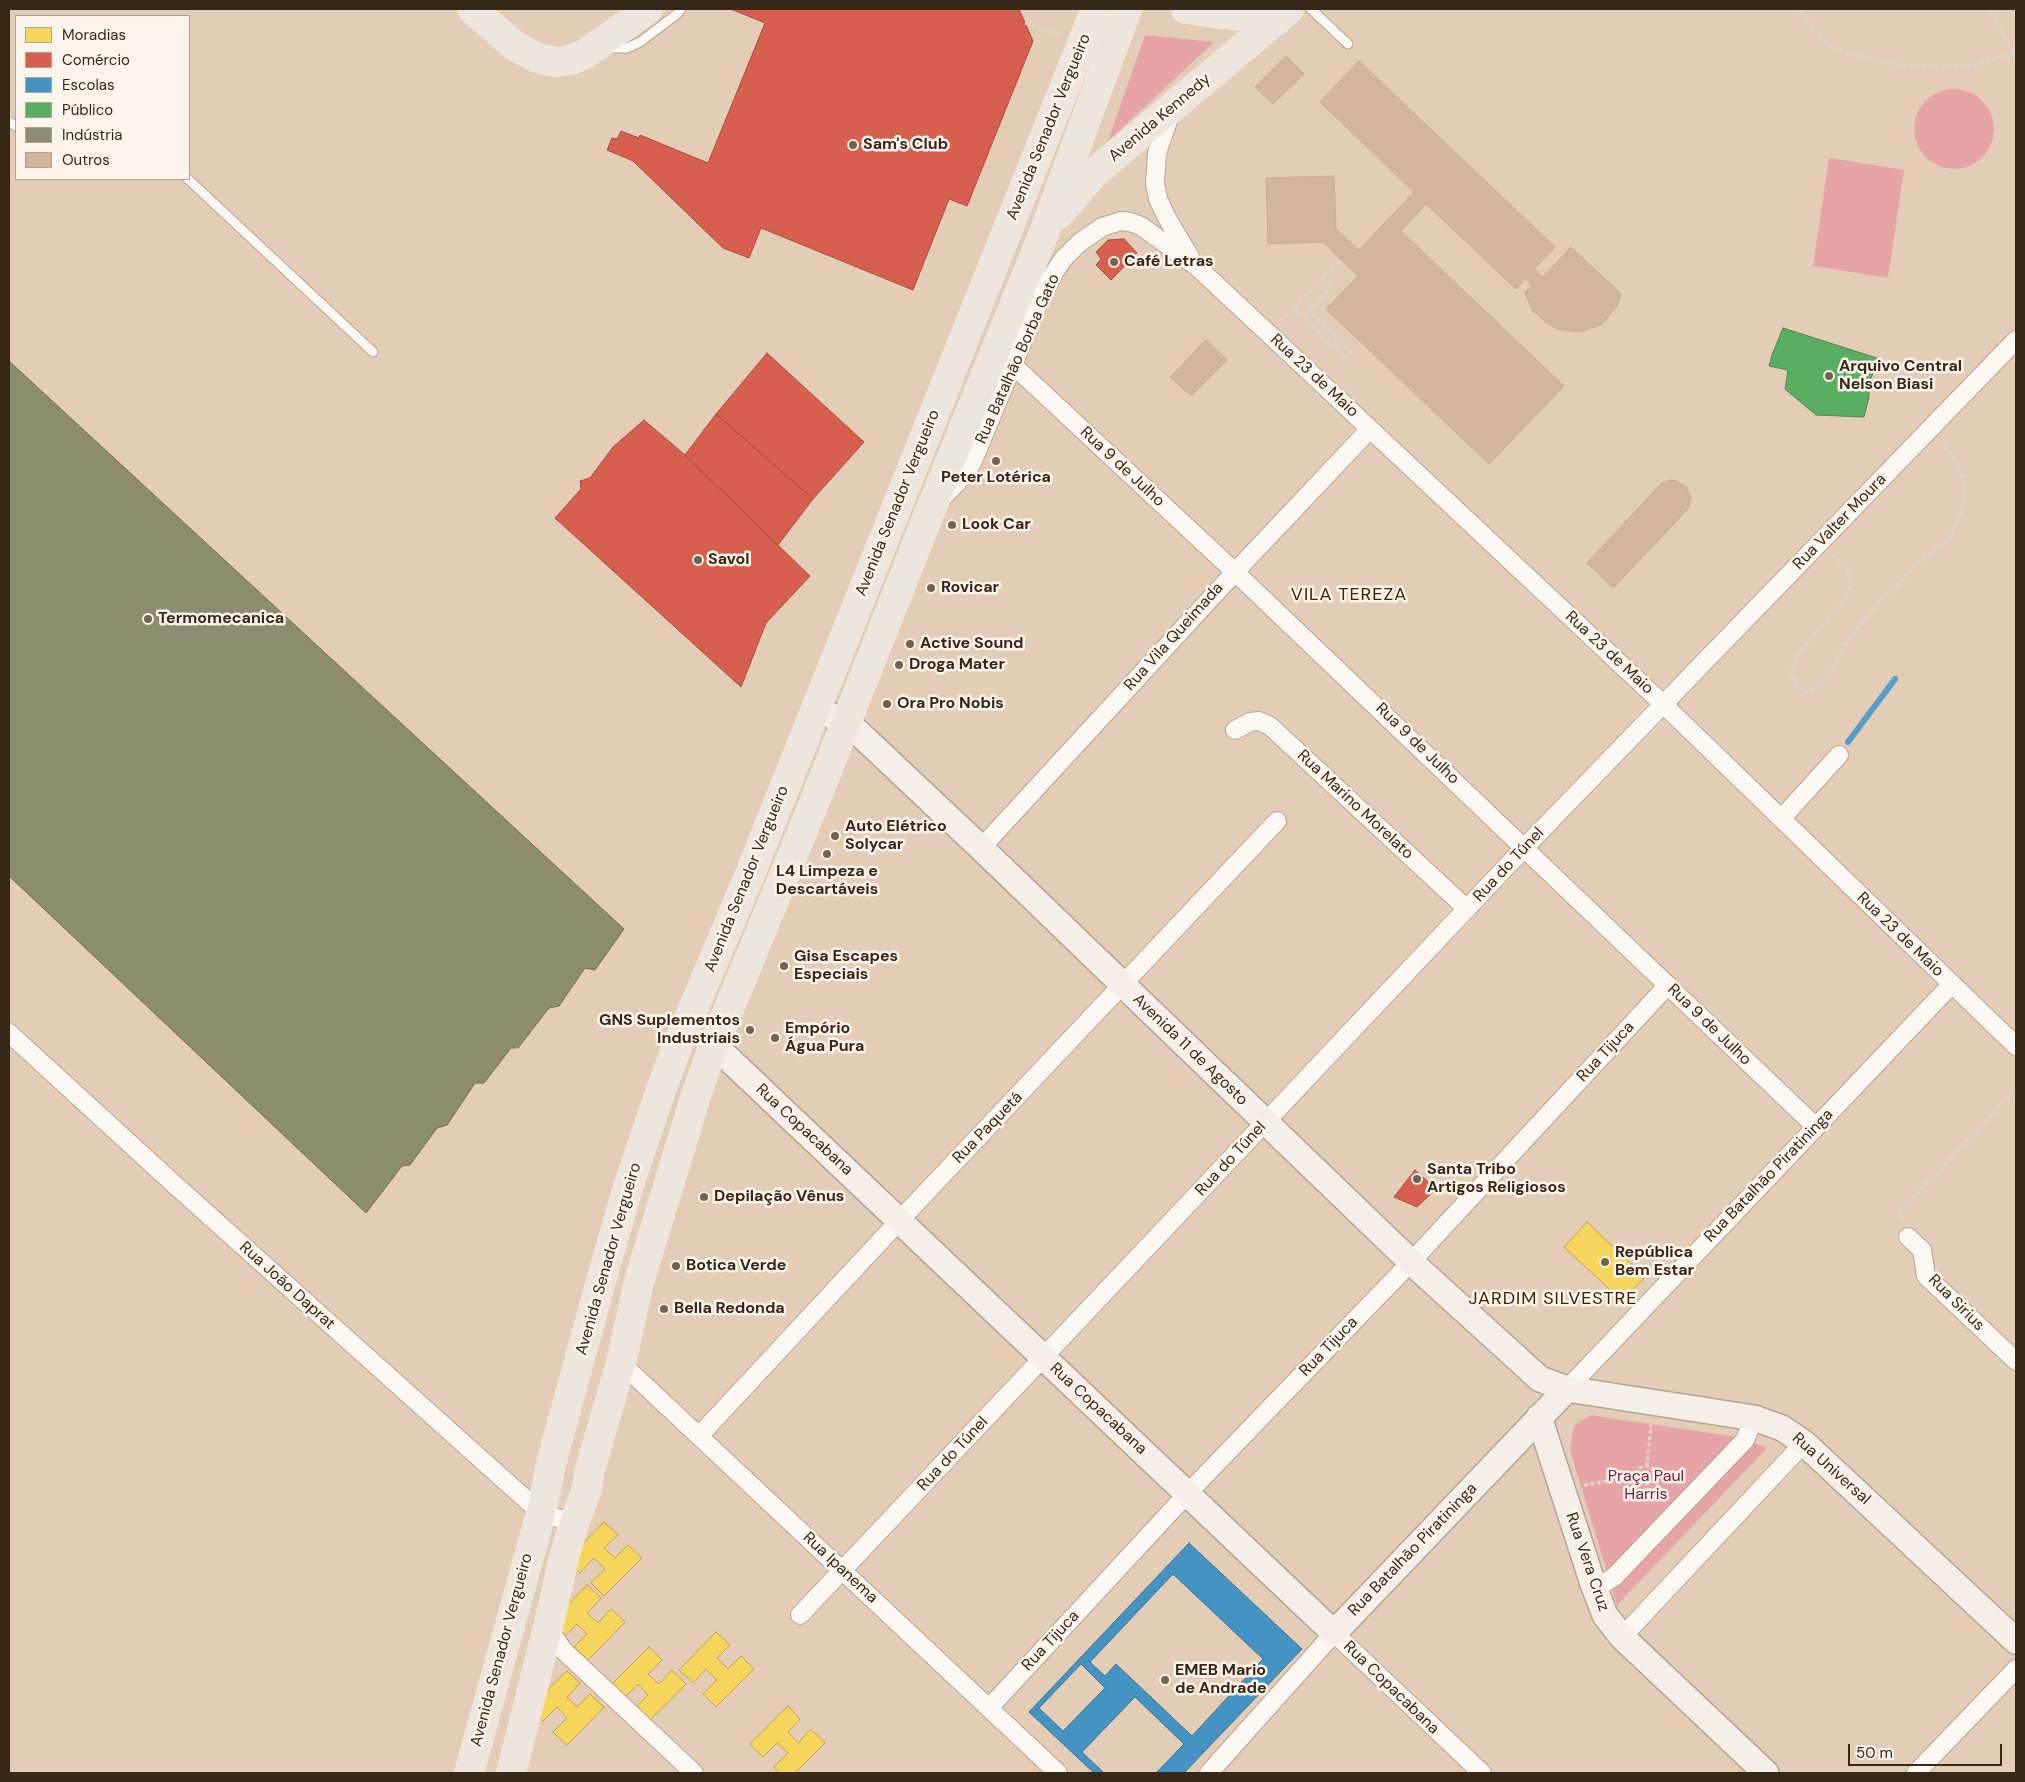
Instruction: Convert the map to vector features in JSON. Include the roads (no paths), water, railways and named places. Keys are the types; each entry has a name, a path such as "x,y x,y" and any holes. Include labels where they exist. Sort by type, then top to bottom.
{"main road":[{"path":"472,9 516,46 543,60 556,62 571,60 595,48 648,9"},
{"name":"Avenida Senador Vergueiro","path":"469,1773 601,1281 629,1184 658,1099 677,1047 746,883 1096,9"},
{"name":"Avenida Senador Vergueiro","path":"511,1773 574,1523 587,1489 590,1470 621,1363 639,1282 678,1150 714,1045 814,806 931,509 1042,238 1127,9"},
{"path":"1186,9 1282,15"},
{"name":"Avenida Kennedy","path":"1042,238 1063,208 1093,174 1282,15"}],"street":[{"name":"Rua 23 de Maio","path":"1172,108 1157,153 1155,183 1158,198 1167,218 1196,266"},
{"name":"Rua 23 de Maio","path":"1116,222 1130,222 1141,226 1196,266 1664,705 2016,1046"},
{"name":"Rua Batalhão Borba Gato","path":"931,509 956,484 972,463 1014,366 1039,302 1060,265 1072,249 1092,232 1116,222"},
{"name":"Rua Valter Moura","path":"1664,705 2016,340"},
{"name":"Rua 9 de Julho","path":"1014,366 1525,847 1816,1127"},
{"name":"Rua Vila Queimada","path":"981,848 1370,428"},
{"name":"Rua do Túnel","path":"800,1615 1525,847 1664,705"},
{"name":"Avenida 11 de Agosto","path":"815,710 846,721 981,848 1411,1262 1540,1379 1567,1389"},
{"name":"Rua Marino Morelato","path":"1235,730 1250,722 1259,721 1270,726 1467,909"},
{"path":"1781,819 1839,755"},
{"name":"Rua Paquetá","path":"699,1436 1277,820"},
{"name":"Rua Tijuca","path":"989,1708 1187,1494 1411,1262 1668,985"},
{"name":"Rua Batalhão Piratininga","path":"1567,1389 1951,985"},
{"name":"Rua João Daprat","path":"9,1033 540,1513 574,1523"},
{"name":"Rua Copacabana","path":"714,1045 1478,1772"},
{"name":"Rua Sirius","path":"1908,1237 1922,1250 1926,1276 2016,1361"},
{"name":"Rua Ipanema","path":"621,1363 1058,1773"},
{"path":"1539,1418 1567,1389"},
{"name":"Rua Universal","path":"1567,1389 1754,1418 1782,1428 1804,1443 2016,1641"},
{"name":"Rua Batalhão Piratininga","path":"1209,1773 1334,1634 1539,1418"},
{"name":"Rua Vera Cruz","path":"1539,1418 1593,1584 1605,1615 1622,1637 1766,1773"},
{"path":"1593,1584 1606,1582 1622,1569 1746,1440 1754,1418"},
{"path":"1622,1637 1804,1443"},
{"path":"548,1628 563,1650 694,1773"},
{"path":"1916,1773 2016,1669"}],"lane":[{"path":"595,48 618,48 634,45 678,14 681,9"},
{"path":"1312,9 1348,44"},
{"path":"189,180 373,352"}],"waterway":[{"path":"1848,742 1895,679"}],"place":[{"name":"Sam's Club","path":"853,145"},
{"name":"Café Letras","path":"1114,262"},
{"name":"Arquivo Central Nelson Biasi","path":"1829,376"},
{"name":"Peter Lotérica","path":"996,461"},
{"name":"Look Car","path":"952,525"},
{"name":"Savol","path":"698,560"},
{"name":"Rovicar","path":"931,588"},
{"name":"Termomecanica","path":"148,619"},
{"name":"Active Sound","path":"910,644"},
{"name":"Droga Mater","path":"899,665"},
{"name":"Ora Pro Nobis","path":"887,704"},
{"name":"Auto Elétrico Solycar","path":"835,836"},
{"name":"L4 Limpeza e Descartáveis","path":"827,854"},
{"name":"Gisa Escapes Especiais","path":"784,966"},
{"name":"GNS Suplementos Industriais","path":"750,1030"},
{"name":"Empório Água Pura","path":"775,1038"},
{"name":"Santa Tribo Artigos Religiosos","path":"1417,1179"},
{"name":"Depilação Vênus","path":"704,1197"},
{"name":"República Bem Estar","path":"1605,1262"},
{"name":"Botica Verde","path":"676,1266"},
{"name":"Bella Redonda","path":"664,1309"},
{"name":"EMEB Mario de Andrade","path":"1165,1680"}],"district":[{"name":"VILA TEREZA","path":"1349,595"},
{"name":"JARDIM SILVESTRE","path":"1553,1299"}],"park label":[{"name":"Praça Paul Harris","path":"1646,1486"}]}
